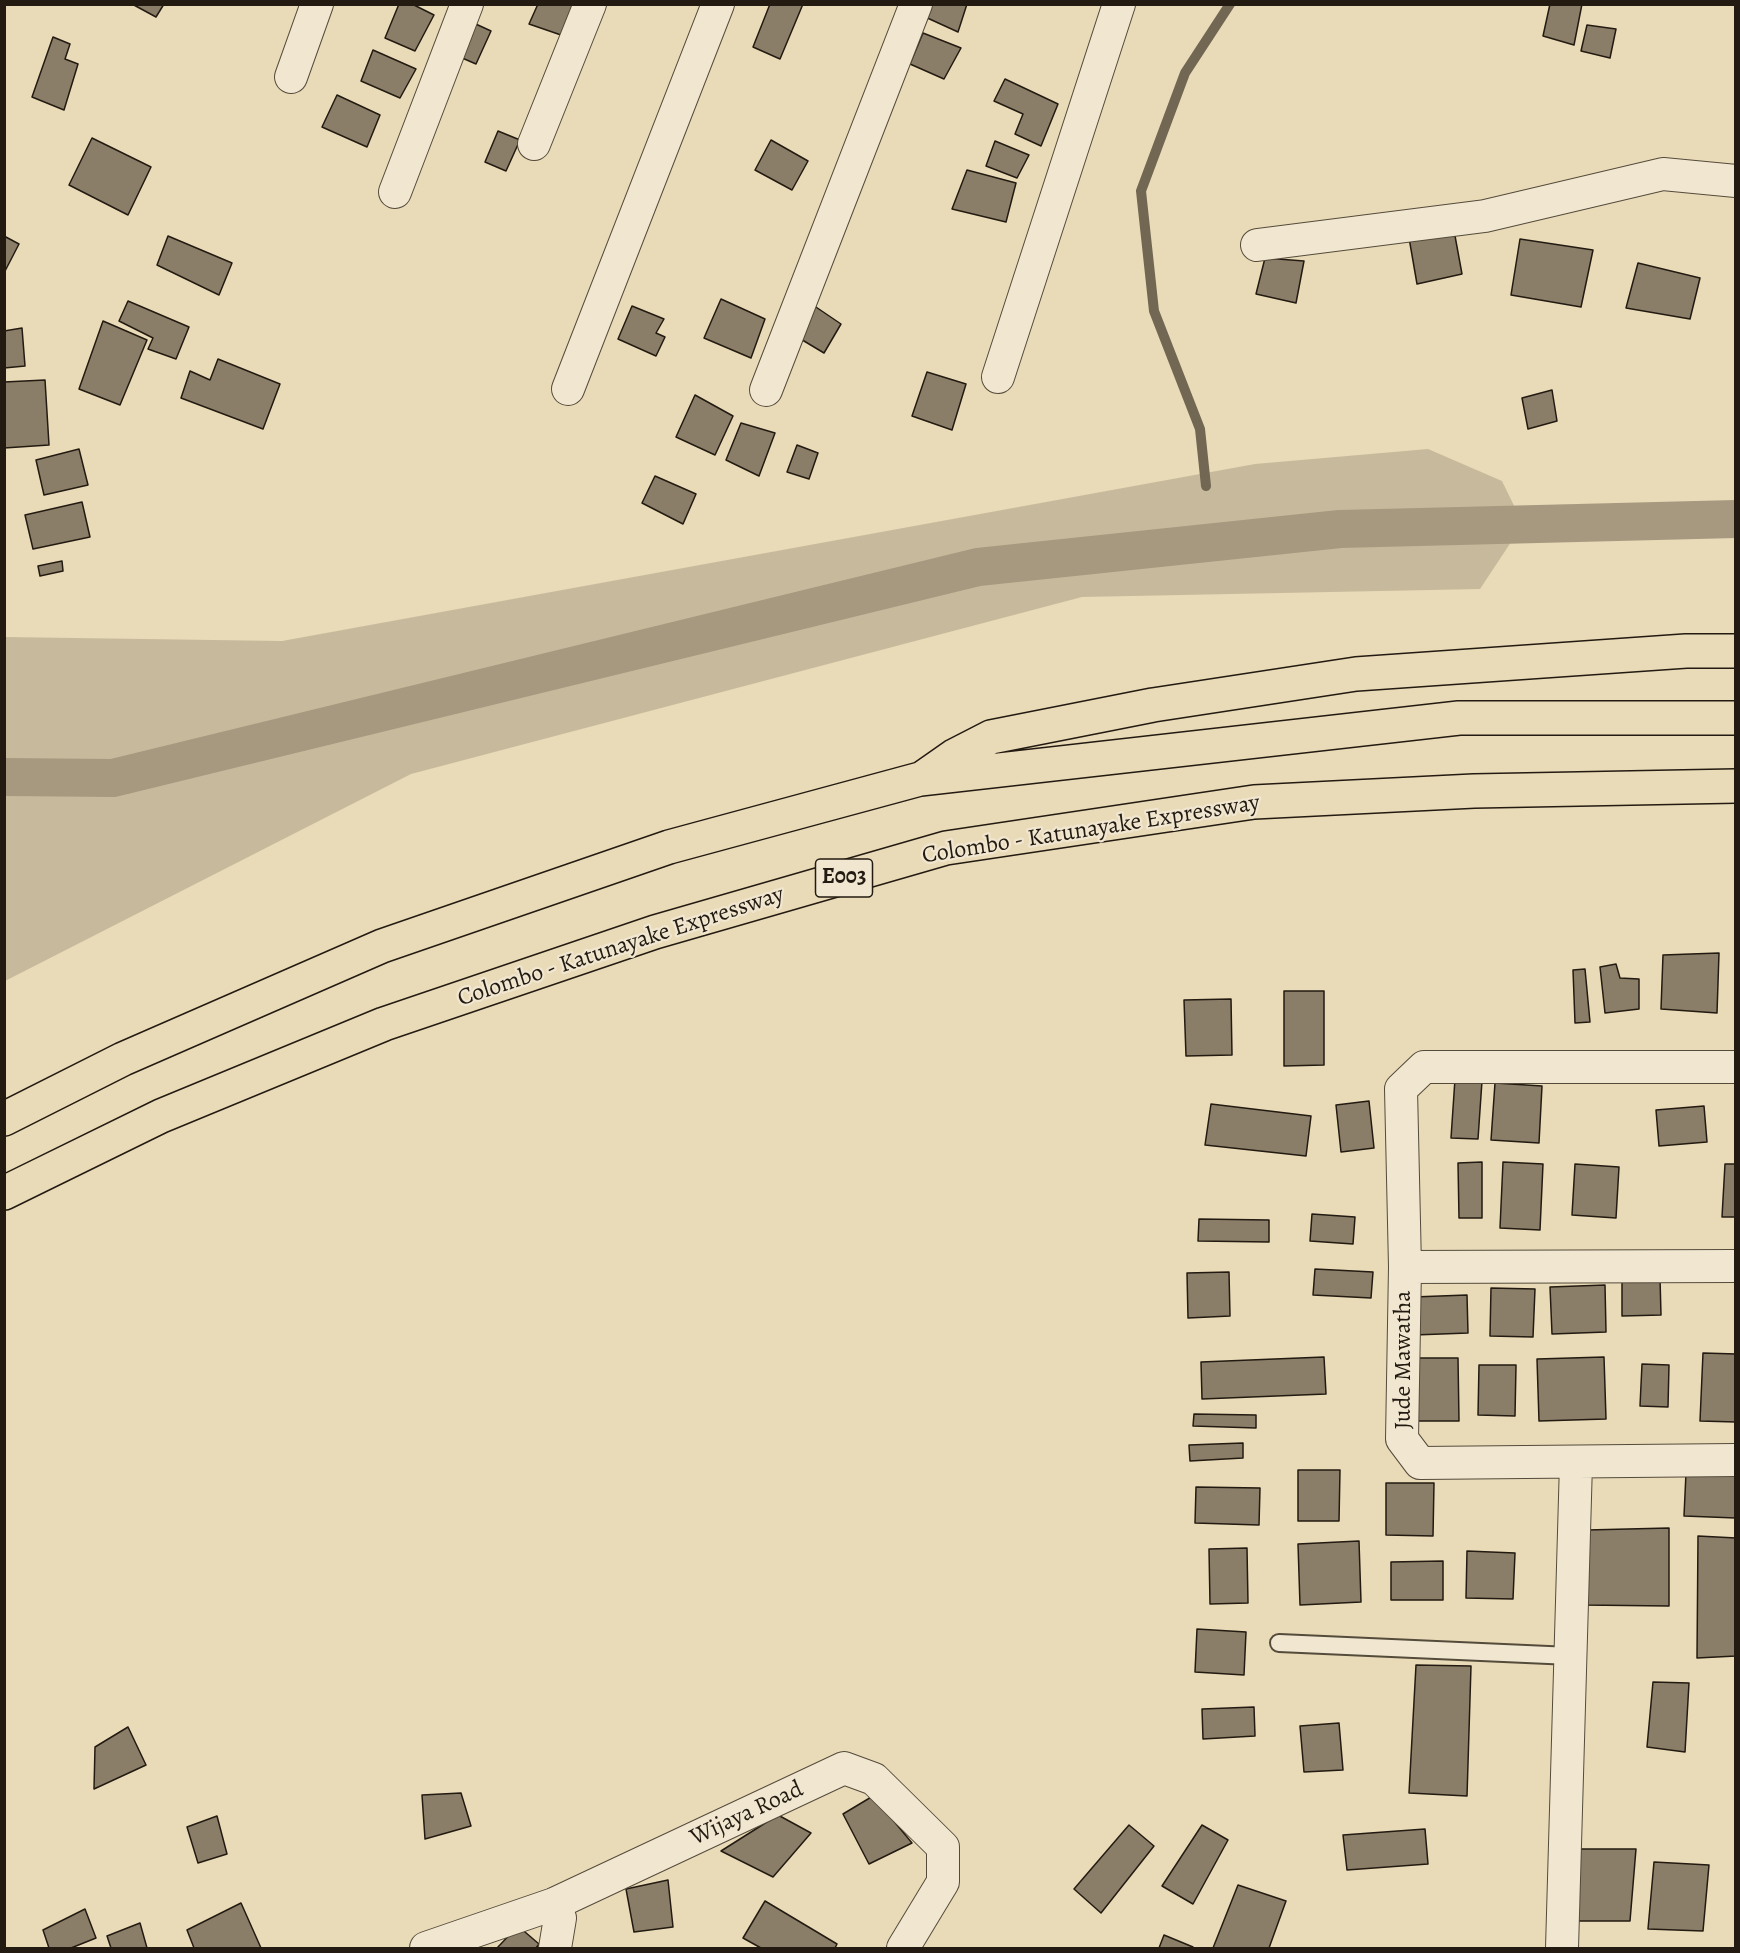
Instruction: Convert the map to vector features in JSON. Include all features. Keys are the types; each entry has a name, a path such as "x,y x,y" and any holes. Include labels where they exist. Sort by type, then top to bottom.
{"highway":[{"path":"920,779 954,756 991,737 1153,705 1356,674 1686,651 1736,651"},
{"path":"4,1119 123,1059 382,946 669,847 920,779 1459,718 1736,718"},
{"name":"Colombo - Katunayake Expressway","path":"4,1193 161,1116 384,1024 655,932 946,848 1254,802 1474,790 1736,786"}],"street":[{"path":"291,77 317,4"},
{"path":"395,192 467,4"},
{"path":"534,144 590,4"},
{"path":"568,389 718,4"},
{"path":"766,390 916,4"},
{"path":"998,377 1119,4"},
{"path":"1257,245 1485,216 1663,174 1736,181"},
{"path":"1405,1267 1401,1089 1424,1067 1736,1067"},
{"name":"Jude Mawatha","path":"1736,1266 1405,1267 1402,1439 1420,1463 1736,1460"},
{"path":"1562,1948 1576,1462"},
{"name":"Wijaya Road","path":"426,1948 554,1905 844,1768 874,1779 943,1847 943,1882 903,1948"},
{"path":"554,1905 560,1918 555,1948"}],"lane":[{"path":"1279,1642 1571,1656"}],"shaded area":[{"path":"1428,449 1502,481 1523,524 1480,589 1082,597 411,774 5,981 5,637 282,641 1255,464"}],"building":[{"path":"132,4 164,4 156,17"},
{"path":"399,4 412,4 434,15 415,51 385,38"},
{"path":"538,4 577,4 561,35 529,24"},
{"path":"770,4 803,4 780,59 753,47"},
{"path":"927,4 967,4 958,32 923,16"},
{"path":"1550,4 1582,4 1574,45 1543,36"},
{"path":"467,20 491,31 476,64 453,54"},
{"path":"1587,25 1616,29 1610,58 1581,51"},
{"path":"923,33 961,48 944,79 910,64"},
{"path":"53,37 70,44 65,59 78,64 64,110 32,97"},
{"path":"373,50 416,69 400,98 361,81"},
{"path":"1005,79 1058,104 1041,146 1015,134 1023,114 994,101"},
{"path":"337,95 380,115 367,147 322,127"},
{"path":"498,131 520,140 506,171 485,162"},
{"path":"92,138 151,167 128,215 69,185"},
{"path":"771,140 808,161 792,190 755,170"},
{"path":"995,141 1029,155 1017,178 986,166"},
{"path":"967,170 1016,183 1006,222 952,209"},
{"path":"1453,225 1462,274 1417,284 1408,232"},
{"path":"4,236 19,244 4,273"},
{"path":"168,236 232,263 219,295 157,265"},
{"path":"1520,239 1593,250 1581,307 1511,295"},
{"path":"1265,258 1304,261 1296,303 1256,294"},
{"path":"1638,263 1700,278 1690,319 1626,308"},
{"path":"721,299 765,319 751,358 704,338"},
{"path":"128,301 189,327 176,359 148,349 153,338 119,321"},
{"path":"810,303 841,324 824,353 794,335"},
{"path":"632,306 664,319 656,333 665,337 656,356 618,339"},
{"path":"103,321 147,340 120,405 79,389"},
{"path":"22,328 25,366 4,368 4,331"},
{"path":"218,359 280,384 263,429 181,398 190,371 210,380"},
{"path":"927,372 966,384 952,430 912,416"},
{"path":"45,380 49,445 4,448 4,382"},
{"path":"1552,390 1557,421 1528,429 1522,398"},
{"path":"695,395 733,416 715,455 676,437"},
{"path":"741,423 775,433 759,476 726,460"},
{"path":"797,445 818,453 809,479 787,472"},
{"path":"79,449 88,485 44,495 36,460"},
{"path":"655,476 696,494 683,524 642,503"},
{"path":"82,502 90,537 33,549 25,515"},
{"path":"62,561 63,571 40,576 38,566"},
{"path":"1719,953 1717,1013 1661,1009 1663,955"},
{"path":"1616,964 1620,978 1639,979 1639,1009 1605,1013 1600,967"},
{"path":"1585,969 1590,1022 1575,1023 1573,970"},
{"path":"1284,991 1324,991 1324,1065 1284,1066"},
{"path":"1231,999 1232,1055 1186,1056 1184,1000"},
{"path":"1455,1079 1482,1081 1478,1139 1451,1138"},
{"path":"1495,1083 1542,1086 1539,1143 1491,1140"},
{"path":"1369,1101 1374,1148 1341,1152 1336,1105"},
{"path":"1211,1104 1311,1116 1306,1156 1205,1145"},
{"path":"1704,1106 1707,1142 1659,1146 1656,1110"},
{"path":"1482,1162 1482,1218 1459,1218 1458,1163"},
{"path":"1503,1162 1543,1164 1540,1230 1500,1228"},
{"path":"1575,1164 1619,1167 1616,1218 1572,1215"},
{"path":"1725,1164 1736,1164 1736,1217 1722,1217"},
{"path":"1312,1214 1355,1217 1353,1244 1310,1241"},
{"path":"1199,1219 1269,1220 1269,1242 1198,1241"},
{"path":"1315,1269 1373,1272 1371,1298 1313,1295"},
{"path":"1229,1272 1230,1316 1188,1318 1187,1273"},
{"path":"1622,1278 1660,1278 1661,1315 1622,1316"},
{"path":"1605,1285 1606,1332 1552,1334 1550,1287"},
{"path":"1491,1288 1535,1289 1533,1337 1490,1336"},
{"path":"1467,1295 1468,1333 1414,1335 1413,1297"},
{"path":"1703,1353 1736,1354 1736,1422 1700,1421"},
{"path":"1324,1357 1326,1394 1202,1399 1201,1362"},
{"path":"1604,1357 1606,1419 1539,1421 1537,1359"},
{"path":"1411,1358 1458,1358 1459,1421 1411,1421"},
{"path":"1642,1364 1669,1365 1668,1407 1640,1406"},
{"path":"1479,1365 1516,1365 1515,1416 1478,1415"},
{"path":"1194,1414 1256,1415 1256,1428 1193,1426"},
{"path":"1243,1443 1243,1458 1190,1461 1189,1445"},
{"path":"1298,1470 1340,1470 1339,1521 1298,1521"},
{"path":"1686,1473 1736,1474 1736,1518 1684,1516"},
{"path":"1386,1483 1434,1483 1433,1536 1386,1535"},
{"path":"1196,1487 1260,1488 1259,1525 1195,1523"},
{"path":"1669,1528 1669,1606 1583,1605 1587,1530"},
{"path":"1698,1536 1736,1538 1736,1656 1697,1658"},
{"path":"1359,1541 1361,1602 1300,1605 1298,1544"},
{"path":"1247,1548 1248,1603 1210,1604 1209,1549"},
{"path":"1467,1551 1515,1553 1513,1599 1466,1598"},
{"path":"1443,1561 1443,1600 1391,1600 1391,1562"},
{"path":"1197,1629 1246,1632 1244,1675 1195,1672"},
{"path":"1416,1665 1471,1666 1467,1796 1409,1793"},
{"path":"1653,1682 1689,1683 1685,1752 1647,1747"},
{"path":"1254,1707 1255,1736 1203,1739 1202,1709"},
{"path":"1339,1723 1343,1770 1304,1772 1300,1726"},
{"path":"128,1727 146,1765 94,1789 95,1747"},
{"path":"461,1793 471,1826 425,1839 422,1795"},
{"path":"873,1796 912,1843 869,1864 843,1814"},
{"path":"778,1815 811,1833 773,1877 721,1851"},
{"path":"217,1816 227,1854 198,1863 187,1827"},
{"path":"1129,1825 1154,1846 1101,1913 1074,1889"},
{"path":"1202,1825 1228,1840 1193,1904 1162,1886"},
{"path":"1425,1829 1428,1864 1347,1870 1343,1835"},
{"path":"1578,1849 1636,1849 1630,1921 1575,1921"},
{"path":"1654,1862 1709,1865 1703,1931 1648,1929"},
{"path":"668,1880 673,1927 634,1932 626,1889"},
{"path":"1238,1885 1286,1901 1269,1948 1213,1948"},
{"path":"765,1901 837,1944 835,1948 761,1948 743,1938"},
{"path":"241,1903 261,1948 194,1948 187,1930"},
{"path":"85,1909 96,1938 71,1948 49,1948 43,1930"},
{"path":"140,1923 147,1948 111,1948 107,1936"},
{"path":"518,1926 539,1944 536,1948 497,1948"},
{"path":"1164,1935 1193,1947 1159,1948"}],"waterway":[{"path":"1206,486 1200,429 1154,311 1141,191 1185,73 1230,4"},
{"path":"4,777 113,778 978,567 1340,529 1736,519"}]}
